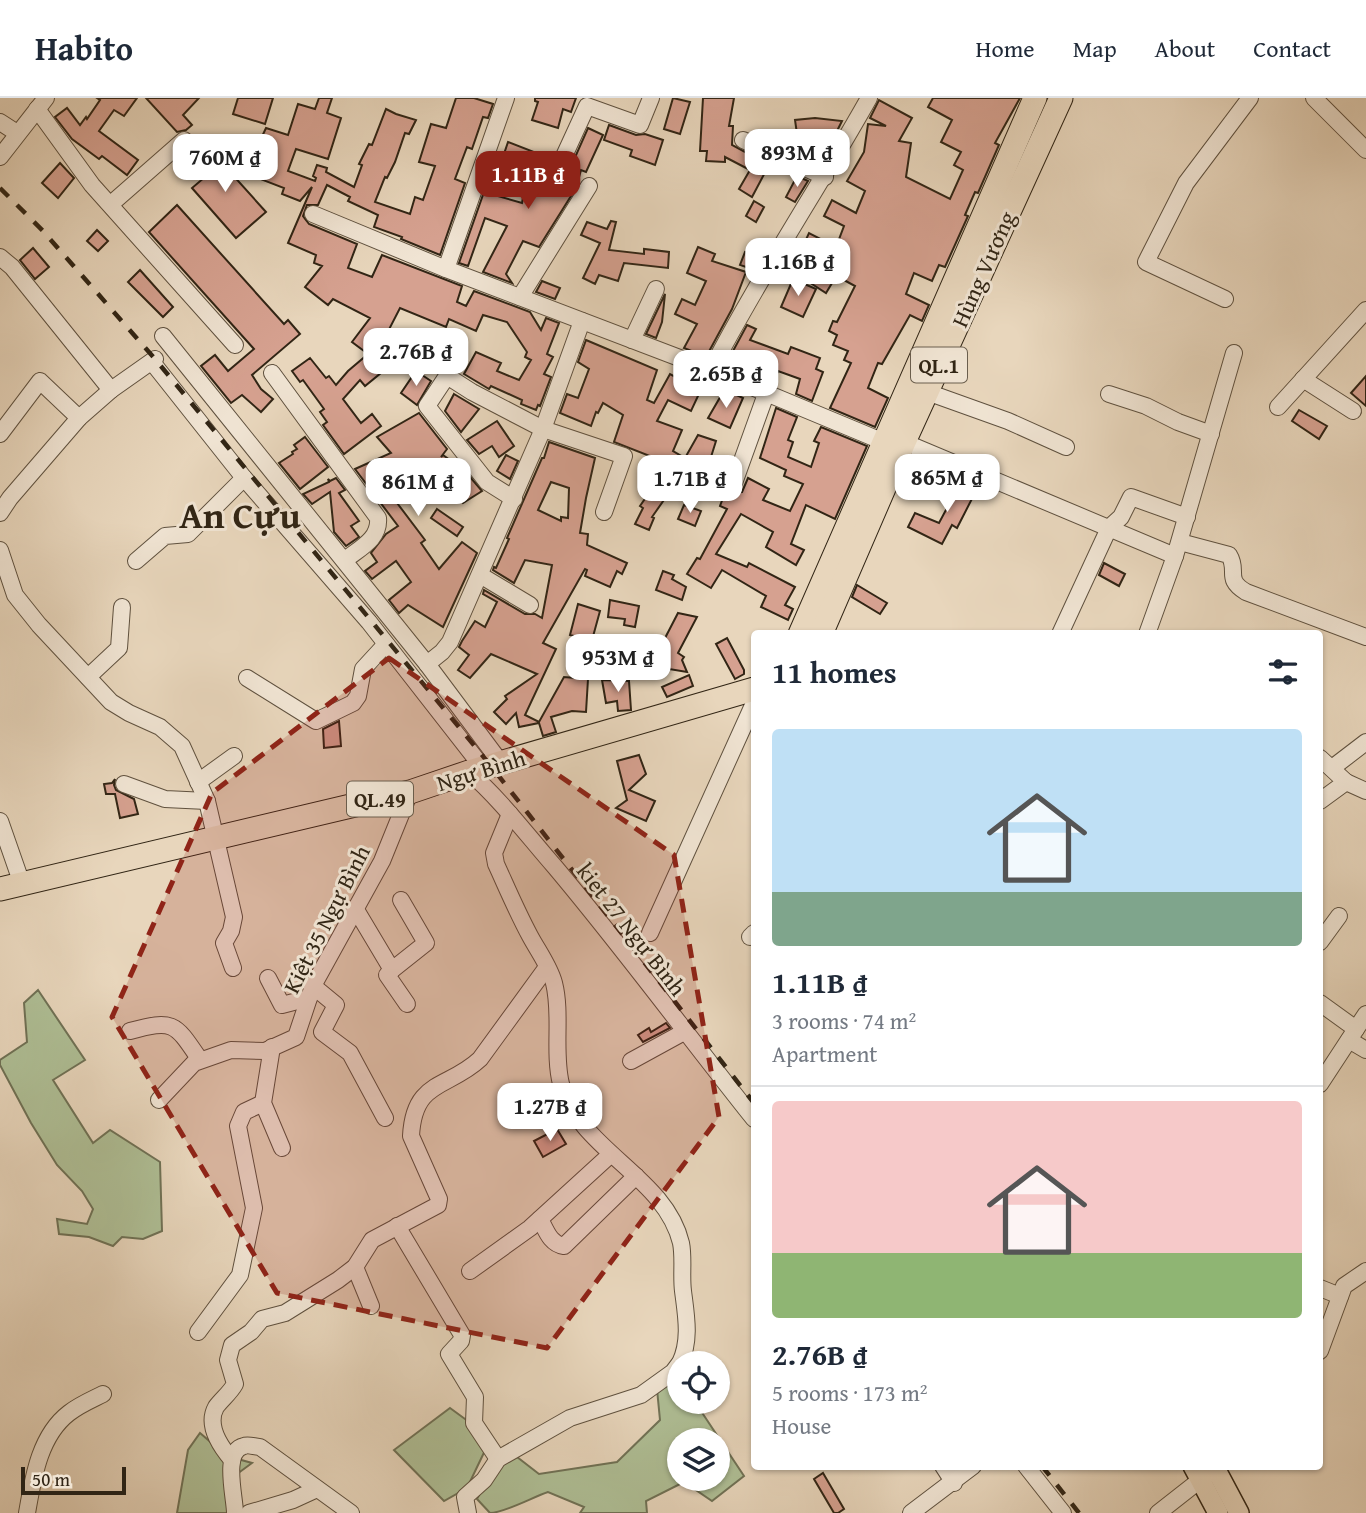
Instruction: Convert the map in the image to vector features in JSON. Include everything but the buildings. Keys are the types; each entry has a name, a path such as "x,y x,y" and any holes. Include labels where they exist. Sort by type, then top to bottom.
{"highway":[{"name":"Hùng Vương","path":"823,630 894,442 1035,98"},
{"name":"Hùng Vương","path":"802,630 894,442 927,392 1060,98"},
{"name":"Ngự Bình","path":"11,887 410,792 484,767 751,690"}],"main road":[{"path":"1208,1470 1218,1513"},
{"path":"1209,1470 1239,1513"}],"street":[{"path":"446,269 506,98"},
{"path":"559,167 587,106 640,125 651,98"},
{"path":"710,370 869,98"},
{"path":"1225,299 1146,262 1186,183 1250,98"},
{"path":"1314,98 1366,150"},
{"path":"0,157 41,104 92,185 235,345"},
{"path":"0,122 17,133"},
{"path":"111,204 184,140"},
{"path":"743,140 825,177"},
{"path":"520,297 589,186"},
{"path":"313,214 446,269 1109,528 1177,549 1229,555 1233,562 1231,577 1234,583 1246,592 1366,637"},
{"path":"0,257 12,267 111,390"},
{"path":"632,340 656,289"},
{"path":"1278,407 1366,310"},
{"path":"426,664 450,642 543,429 582,321"},
{"path":"163,336 426,664 484,767"},
{"path":"1148,630 1187,517 1234,353"},
{"path":"0,513 79,418 111,390 153,360 244,478 386,644 484,767"},
{"path":"272,373 378,518 379,528 374,538 345,560"},
{"path":"514,499 486,482 427,406 447,376 543,429 624,456 604,512"},
{"path":"1303,379 1353,411"},
{"path":"0,434 40,381 79,418"},
{"path":"927,392 1008,421 1066,447"},
{"path":"734,483 766,394"},
{"path":"1109,394 1146,406 1211,434"},
{"path":"136,561 165,536 188,534 244,478"},
{"path":"1062,630 1109,528 1121,517 1132,497 1187,517"},
{"path":"0,550 15,595 111,702 160,727 182,746 207,801 217,839 234,917 232,931 224,943 233,968"},
{"path":"480,575 530,605"},
{"path":"88,677 119,648 122,607"},
{"path":"247,678 316,721 353,703 358,696 363,668 386,644"},
{"path":"650,933 751,710"},
{"path":"1366,742 1326,763 1346,782 1366,791"},
{"path":"198,782 234,756"},
{"name":"kiet 27 Ngự Bình","path":"484,767 510,814 610,933 751,1115"},
{"path":"1323,800 1346,782"},
{"path":"124,784 165,799 207,801"},
{"name":"Kiệt 35 Ngự Bình","path":"159,1100 200,1060 230,1050 265,1051 296,1037 311,992 382,861 410,792"},
{"path":"510,814 494,853 496,864 554,983 561,1084 578,1118 610,1155 636,1176 660,1202 672,1221 681,1244 687,1326 685,1351"},
{"path":"0,821 11,887"},
{"path":"401,900 426,943 387,975 407,1004"},
{"path":"355,908 393,970"},
{"path":"1323,938 1339,916"},
{"path":"232,1460 221,1447 212,1419 215,1410 235,1384 228,1360 232,1345 251,1332 262,1320 285,1313 355,1268 372,1240 438,1205 439,1199 411,1136 422,1097 437,1084 471,1067 480,1059 547,967"},
{"path":"268,978 282,1005 311,992 336,1005 322,1032 350,1053 385,1118"},
{"path":"1323,1006 1366,1050"},
{"path":"1323,1079 1366,1014"},
{"path":"130,1031 161,1023 174,1028 185,1038 200,1060"},
{"path":"631,1061 684,1032"},
{"path":"272,1047 263,1103 282,1148"},
{"path":"198,1332 240,1275 254,1208 238,1126 244,1112 263,1103"},
{"path":"470,1271 540,1219 610,1155"},
{"path":"540,1219 552,1241 564,1246 636,1176"},
{"path":"397,1226 462,1335 461,1341 449,1354 475,1397 474,1423 498,1459"},
{"path":"355,1268 371,1306"},
{"path":"1323,1343 1344,1286 1366,1271"},
{"path":"1323,1289 1340,1296"},
{"path":"468,1513 465,1497 484,1480 498,1459 570,1418 641,1395 667,1376"},
{"path":"27,1513 35,1469 50,1436 67,1414 103,1394"},
{"path":"235,1513 232,1460 237,1449 245,1445 260,1447 351,1513"},
{"path":"946,1470 954,1483"},
{"path":"911,1513 969,1470"},
{"path":"1029,1470 1063,1513"},
{"path":"1157,1513 1207,1470"},
{"path":"249,1513 293,1500 317,1489"}],"highlighted area":[{"path":"389,658 674,855 719,1117 547,1348 277,1293 112,1017 212,793"}],"green space":[{"path":"38,990 85,1060 53,1080 93,1143 110,1130 160,1162 162,1231 143,1239 122,1237 113,1246 89,1237 59,1234 57,1219 87,1224 93,1209 82,1191 57,1165 0,1065 0,1060 27,1042 24,1003"},
{"path":"667,1382 667,1414 703,1414 712,1428 667,1428 667,1490 646,1501 647,1513 580,1513 584,1507 548,1492 511,1508 490,1513 477,1499 504,1447 539,1474 617,1462 660,1420 657,1389"},
{"path":"450,1408 491,1438 467,1488 444,1501 394,1450"},
{"path":"200,1433 227,1456 252,1463 237,1474 229,1513 177,1513 188,1450"},
{"path":"730,1455 744,1476 730,1487"},
{"path":"697,1491 725,1491 712,1501"}],"railway":[{"path":"0,188 43,231 155,359 491,766 751,1099"},
{"path":"1045,1470 1079,1513"}],"district":[{"name":"An Cựu","path":"240,514"}]}
